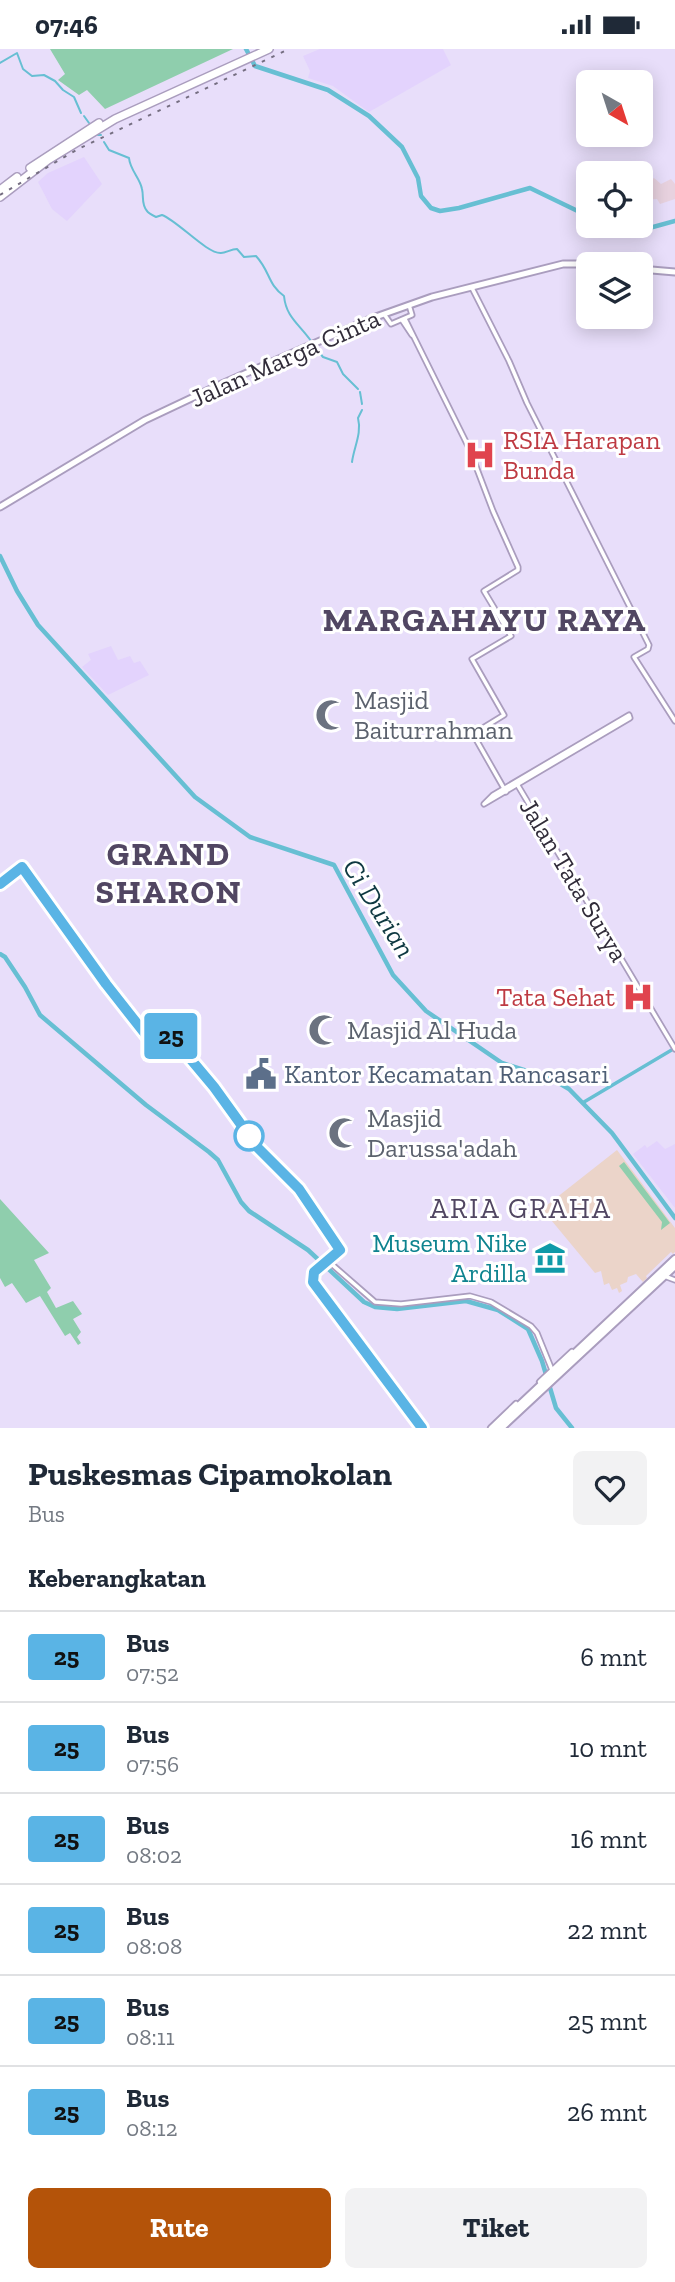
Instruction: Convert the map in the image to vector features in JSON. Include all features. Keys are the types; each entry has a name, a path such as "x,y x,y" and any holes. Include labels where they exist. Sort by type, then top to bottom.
{"highway":[{"path":"0,197 48,160 115,119 256,52 269,49"},
{"path":"0,190 44,157 111,116 244,58"},
{"path":"498,1427 598,1337 628,1301 675,1257"},
{"path":"604,1327 675,1268"},
{"path":"498,1427 548,1382"}],"main road":[{"name":"Jalan Marga Cinta","path":"0,507 145,420 312,344 409,305 563,264 576,264"},
{"path":"653,270 675,272"},
{"path":"628,1301 675,1257"},
{"path":"598,1337 675,1268"},
{"path":"498,1427 604,1327"}],"street":[{"path":"470,288 649,645 648,649 634,657 675,721"},
{"path":"384,314 390,324 412,314 409,305"},
{"path":"403,319 469,448 518,569 484,591 511,636 472,659 505,715 473,734 505,790"},
{"path":"505,790 484,804 486,800 630,716 516,784"},
{"name":"Jalan Tata Surya","path":"516,784 674,1048"},
{"path":"0,884 22,867 150,1040 167,1031 214,1087 258,1148 299,1189 340,1250 312,1276 313,1282 422,1428"},
{"path":"327,1261 375,1302 401,1304 470,1296 491,1302 531,1326 537,1333 548,1382"},
{"path":"667,1277 675,1280"}],"shaded area":[{"path":"320,49 443,49 451,65 369,112 333,86 308,78 310,71 303,56"},
{"path":"84,157 102,184 67,221 52,209 38,182 48,173"},
{"path":"653,179 661,184 671,179 675,184 675,199 660,204 657,199 653,199"},
{"path":"111,646 118,660 130,656 134,663 140,661 149,675 108,695 82,667 91,660 88,654"},
{"path":"657,1141 665,1149 675,1144 675,1208 633,1154 645,1145 647,1148"},
{"path":"617,1150 675,1228 675,1252 671,1252 643,1282 636,1274 628,1277 627,1282 620,1285 622,1291 619,1293 617,1288 612,1290 609,1283 604,1285 601,1271 595,1273 542,1209"}],"green space":[{"path":"50,49 233,49 105,109 87,90 79,95 58,80 65,74"},
{"path":"624,1162 670,1223 661,1230 662,1222 619,1166"},
{"path":"0,1199 49,1253 34,1260 51,1288 47,1292 56,1308 73,1301 82,1314 73,1319 81,1332 77,1337 81,1343 78,1345 70,1333 65,1336 40,1296 26,1303 12,1283 5,1287 0,1278"}],"waterway":[{"path":"246,49 255,66 328,90 369,116 402,147 418,178 421,196 431,208 440,211 459,208 530,188 576,210"},
{"path":"0,63 17,53 23,69 32,76 44,75 55,81 74,97 81,113"},
{"path":"84,116 89,123"},
{"path":"104,142 109,150 129,158 141,185 144,206 149,213 156,217 162,215 169,218 215,252 237,249 244,257 256,256 275,287 284,296 290,315 311,341"},
{"path":"653,227 675,221"},
{"path":"314,346 323,357 337,362 343,374 358,389"},
{"path":"360,392 362,404"},
{"path":"352,462 358,435 358,418 362,410"},
{"name":"Ci Durian","path":"0,556 38,625 195,797 250,837 334,865 393,975 426,1011 502,1063 552,1079 569,1089 612,1133 675,1218"},
{"path":"0,954 5,957 25,987 40,1015 146,1105 209,1152 218,1160 241,1202 249,1211 308,1250 364,1302 375,1307 397,1309 466,1301 498,1310 528,1329 542,1361 556,1408 572,1428"},
{"path":"584,1102 675,1048"}],"railway":[{"path":"0,195 78,149 289,49"}],"bus line":[{"name":"25","path":"0,884 22,867 150,1040 167,1031 214,1087 258,1148 299,1189 340,1250 314,1272 313,1282 422,1428"}],"place":[{"name":"RSIA Harapan Bunda","path":"480,455"},
{"name":"Masjid Baiturrahman","path":"331,715"},
{"name":"Tata Sehat","path":"638,997"},
{"name":"Masjid Al Huda","path":"324,1030"},
{"name":"Kantor Kecamatan Rancasari","path":"261,1074"},
{"name":"Masjid Darussa'adah","path":"344,1133"},
{"name":"Museum Nike Ardilla","path":"550,1258"}],"district":[{"name":"MARGAHAYU RAYA","path":"485,619"},
{"name":"GRAND SHARON","path":"169,872"},
{"name":"ARIA GRAHA","path":"521,1208"}]}
